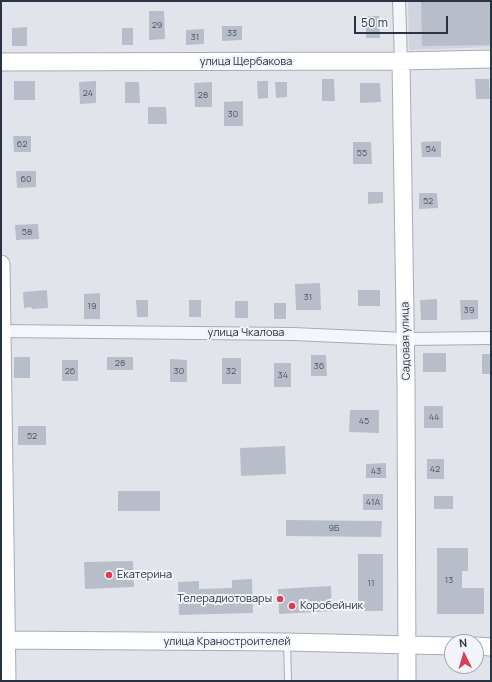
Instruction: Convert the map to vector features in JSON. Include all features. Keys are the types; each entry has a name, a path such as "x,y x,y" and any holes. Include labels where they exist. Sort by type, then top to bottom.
{"street":[{"name":"Садовая улица","path":"399,1 406,339 407,681"},
{"name":"улица Щербакова","path":"1,62 401,61 491,59"},
{"path":"1,264 3,640 6,681"},
{"name":"улица Чкалова","path":"2,331 293,334 406,339 491,338"},
{"name":"улица Краностроителей","path":"3,640 287,642 444,646"}],"lane":[{"path":"287,642 288,681"}],"shaded area":[{"path":"408,1 491,1 491,47 409,50"}],"building":[{"path":"421,1 491,1 491,45 422,46"},
{"path":"149,11 164,11 165,39 149,40"},
{"path":"366,16 379,16 380,38 366,38"},
{"path":"222,26 242,26 242,40 222,41"},
{"path":"27,27 27,46 12,46 12,28"},
{"path":"122,28 133,28 133,45 122,45"},
{"path":"204,29 204,44 186,45 186,30"},
{"path":"322,79 334,79 335,101 322,101"},
{"path":"475,79 489,79 490,99 476,99"},
{"path":"14,81 35,81 35,100 14,100"},
{"path":"96,81 96,103 80,104 79,82"},
{"path":"257,81 268,81 268,98 258,99"},
{"path":"125,82 139,82 140,103 125,103"},
{"path":"212,82 212,107 195,107 194,83"},
{"path":"275,82 287,82 287,97 276,98"},
{"path":"360,83 380,83 381,102 360,103"},
{"path":"243,101 243,126 224,126 224,102"},
{"path":"148,107 166,107 167,124 148,124"},
{"path":"13,136 31,136 31,152 14,152"},
{"path":"441,141 441,157 422,157 421,142"},
{"path":"353,142 371,142 372,164 353,164"},
{"path":"16,171 36,171 36,187 17,188"},
{"path":"368,192 383,192 383,203 368,204"},
{"path":"419,193 437,193 438,208 419,209"},
{"path":"38,224 39,239 16,240 15,225"},
{"path":"320,283 321,310 296,310 295,284"},
{"path":"47,290 48,308 24,308 23,292"},
{"path":"358,290 380,290 380,306 358,306"},
{"path":"100,293 100,319 84,319 84,294"},
{"path":"437,299 437,320 421,320 420,300"},
{"path":"136,300 148,300 148,317 137,317"},
{"path":"189,300 201,300 201,317 189,317"},
{"path":"460,300 478,300 478,319 461,320"},
{"path":"235,301 248,301 248,318 235,318"},
{"path":"274,303 286,303 286,319 274,319"},
{"path":"423,353 446,353 446,372 423,372"},
{"path":"482,354 491,354 491,374 482,374"},
{"path":"311,355 326,355 327,376 311,376"},
{"path":"14,357 30,357 30,378 14,378"},
{"path":"107,357 133,357 133,370 107,370"},
{"path":"222,358 241,358 241,384 222,384"},
{"path":"170,359 187,360 187,382 170,382"},
{"path":"62,360 78,360 78,381 62,381"},
{"path":"274,363 291,363 291,387 274,387"},
{"path":"424,406 443,406 443,428 424,428"},
{"path":"350,410 379,410 379,433 349,432"},
{"path":"18,426 46,426 46,445 18,445"},
{"path":"285,446 286,474 241,476 240,448"},
{"path":"427,459 444,459 444,479 427,479"},
{"path":"386,463 386,478 366,478 366,464"},
{"path":"118,491 160,491 160,511 118,511"},
{"path":"363,494 383,494 383,510 363,510"},
{"path":"434,496 453,496 453,509 434,509"},
{"path":"286,520 382,521 381,537 286,536"},
{"path":"437,548 468,548 468,571 462,571 462,588 484,588 484,614 437,614"},
{"path":"358,554 383,554 383,611 358,611"},
{"name":"Екатерина","path":"133,561 134,587 85,589 84,562"},
{"path":"252,579 253,613 179,615 178,582 199,581 199,589 232,588 232,580"},
{"path":"331,586 332,611 279,614 278,589"}],"place":[{"name":"Екатерина","path":"109,575"},
{"name":"Телерадиотовары","path":"280,599"},
{"name":"Коробейник","path":"292,606"}]}
